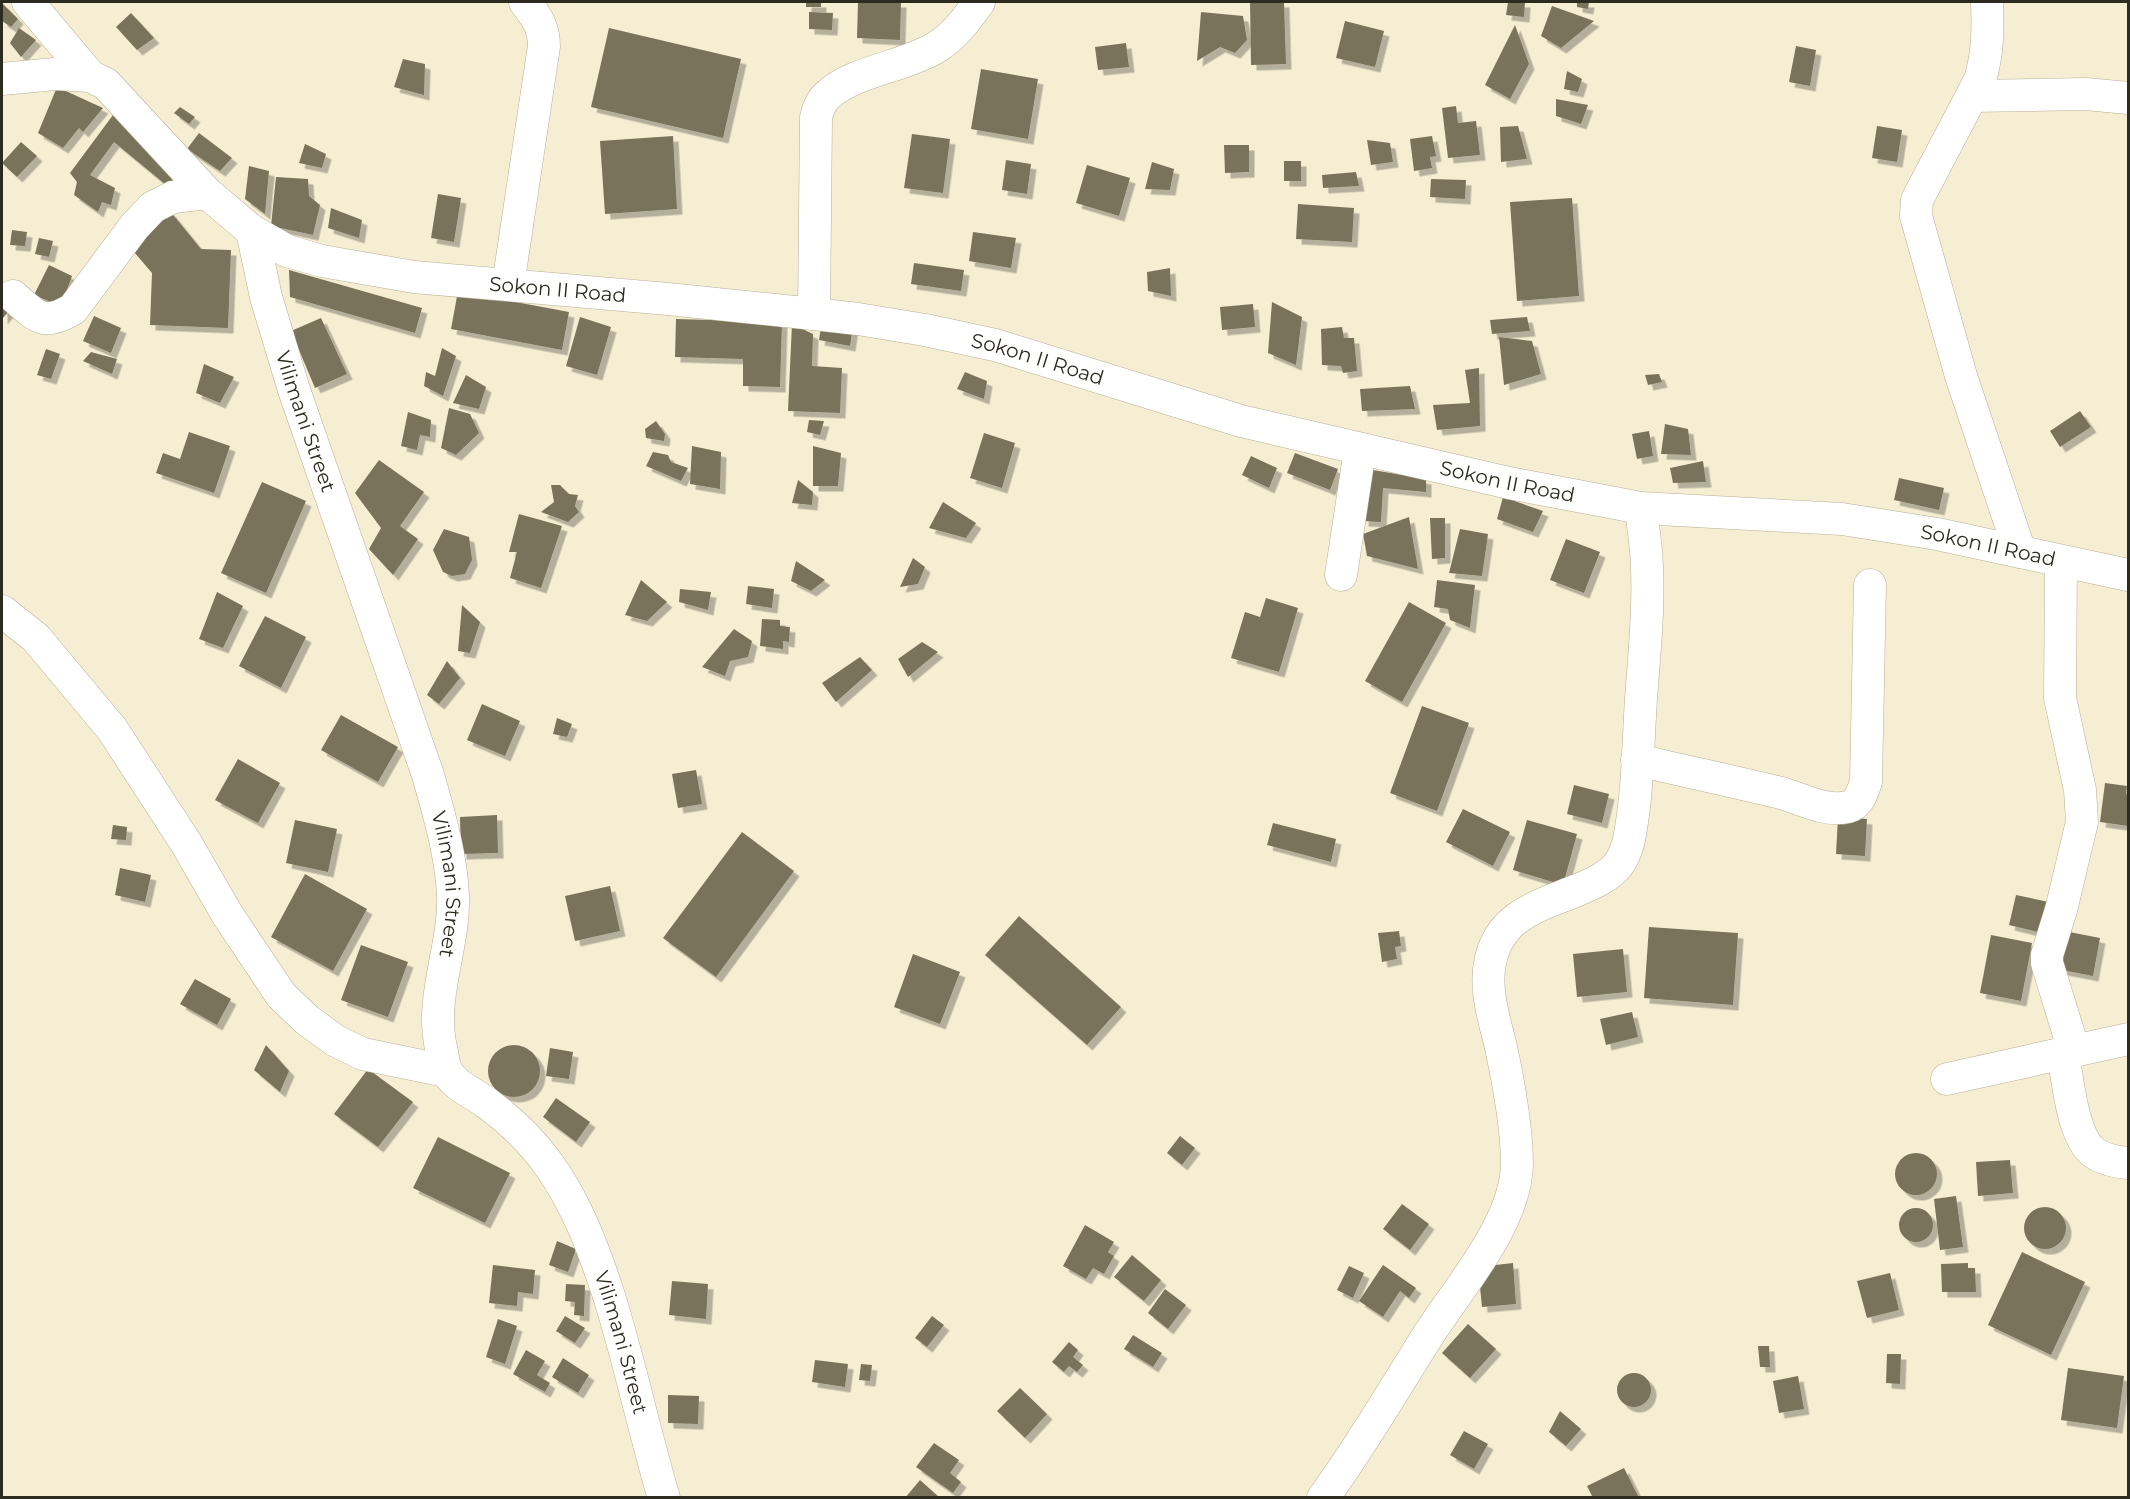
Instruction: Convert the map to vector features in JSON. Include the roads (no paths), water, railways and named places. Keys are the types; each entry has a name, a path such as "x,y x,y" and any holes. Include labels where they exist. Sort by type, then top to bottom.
{"street":[{"name":"Sokon II Road","path":"28,2 90,76 106,84 207,193 252,231 287,251 322,261 414,277 869,321 995,345 1241,421 1509,483 1641,508 1842,519 1937,534 2128,575"},
{"path":"508,285 544,46 541,24 525,2"},
{"path":"814,314 816,118 819,104 828,94 851,80 911,60 937,47 964,23 979,2"},
{"path":"1987,2 1988,38 1985,61 1972,96 1917,200 1916,216 1961,376 2020,552"},
{"path":"2,79 55,74 90,76"},
{"path":"1972,96 2086,94 2128,98"},
{"path":"13,296 38,318 53,319 61,316 73,309 134,227 153,207 173,197 207,193"},
{"name":"Vilimani Street","path":"252,231 266,297 294,390 428,775 441,822 453,896 451,936 438,1004 439,1042 446,1071 462,1088 486,1102 522,1133 549,1165 573,1204 596,1256 626,1350 649,1449 664,1497"},
{"path":"1341,575 1360,450"},
{"path":"1323,1497 1347,1465 1430,1333 1484,1254 1502,1219 1514,1187 1517,1164 1513,1127 1503,1058 1490,994 1490,964 1499,937 1513,920 1612,872 1621,861 1630,837 1637,760 1647,570 1641,508"},
{"path":"2061,562 2060,698 2080,790 2082,822 2047,963 2069,1052 2078,1128 2086,1146 2094,1154 2128,1163"},
{"path":"1637,760 1781,793 1815,804 1838,808 1850,807 1860,799 1866,782 1870,585"},
{"path":"2,611 36,638 112,729 186,843 227,914 281,995 307,1020 336,1041 363,1054 446,1071"},
{"path":"1947,1079 2128,1039"}]}
